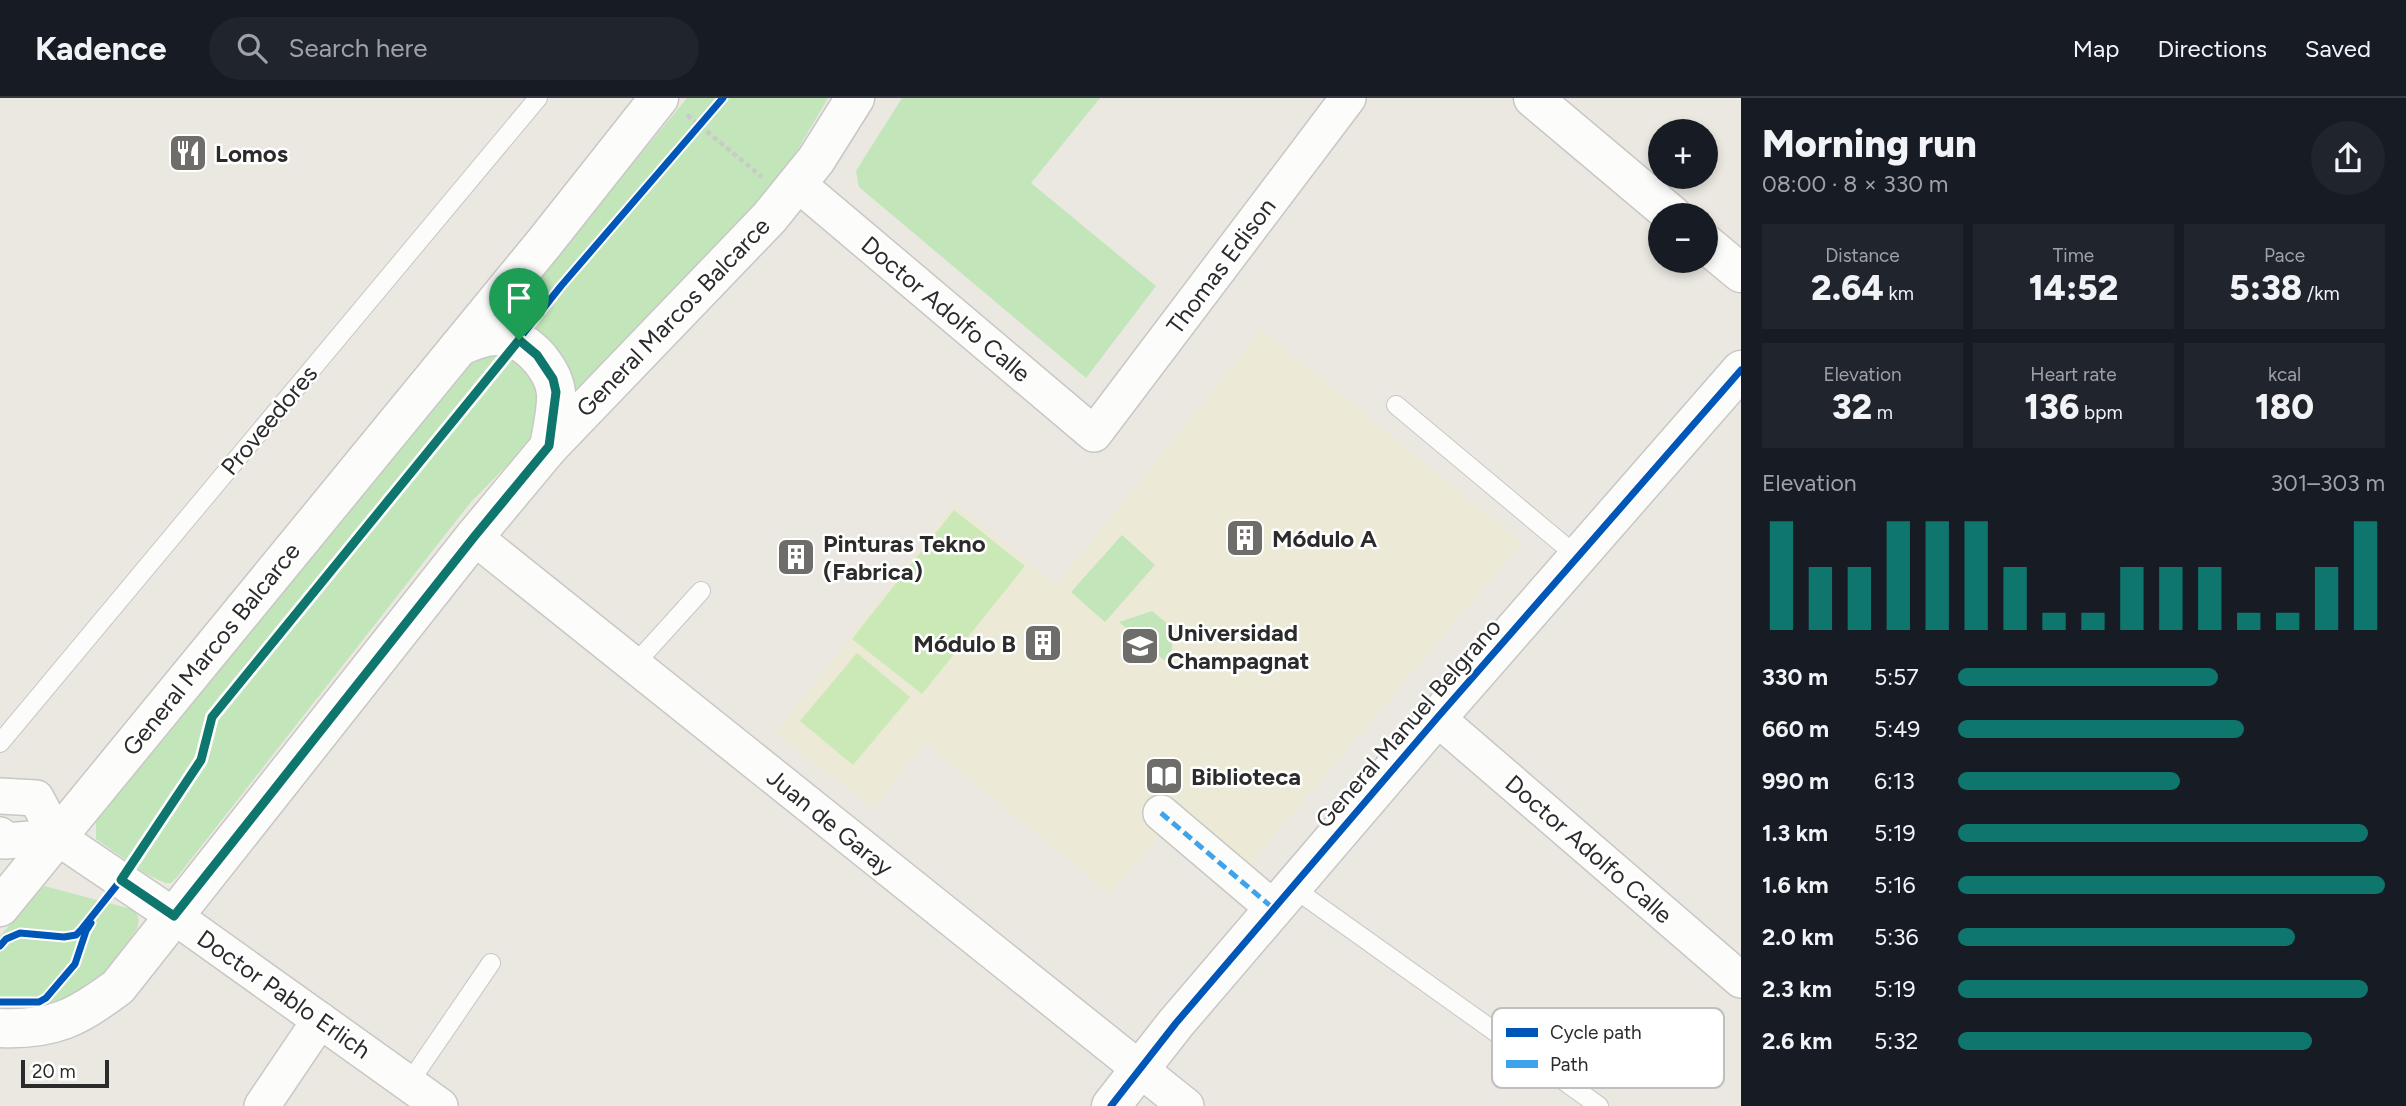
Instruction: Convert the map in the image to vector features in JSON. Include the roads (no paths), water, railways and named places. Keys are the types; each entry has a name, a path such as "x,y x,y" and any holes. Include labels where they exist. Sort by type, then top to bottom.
{"main road":[{"name":"General Marcos Balcarce","path":"0,1028 47,1026 79,1015 118,987 549,446 792,191 840,125 855,98"},
{"path":"1533,98 1658,203"},
{"name":"General Marcos Balcarce","path":"0,907 458,347 671,105"},
{"path":"1718,254 1741,273"},
{"path":"458,347 476,339 499,336 519,340 537,355 553,379 556,392 549,446"},
{"name":"General Manuel Belgrano","path":"1111,1106 1138,1069 1437,718 1741,370"}],"street":[{"name":"Thomas Edison","path":"1094,434 1348,98"},
{"name":"Doctor Adolfo Calle","path":"792,191 1094,434"},
{"name":"Juan de Garay","path":"474,537 1186,1106"},
{"name":"Doctor Adolfo Calle","path":"1437,718 1741,980"},
{"path":"0,796 36,799 57,837 5,841 0,835"},
{"path":"1161,813 1283,898"},
{"name":"Doctor Pablo Erlich","path":"57,837 174,916 440,1106"},
{"path":"262,1106 320,1020"}],"lane":[{"name":"Proveedores","path":"0,743 538,98"},
{"path":"1396,405 1578,557"},
{"path":"634,665 701,591"},
{"path":"1283,898 1492,1036"},
{"path":"409,1083 491,963"},
{"path":"1571,1088 1598,1106"}],"place":[{"name":"Lomos","path":"188,153"},
{"name":"Módulo A","path":"1245,538"},
{"name":"Pinturas Tekno (Fabrica)","path":"796,557"},
{"name":"Módulo B","path":"1043,643"},
{"name":"Universidad Champagnat","path":"1140,646"},
{"name":"Biblioteca","path":"1164,776"}]}
